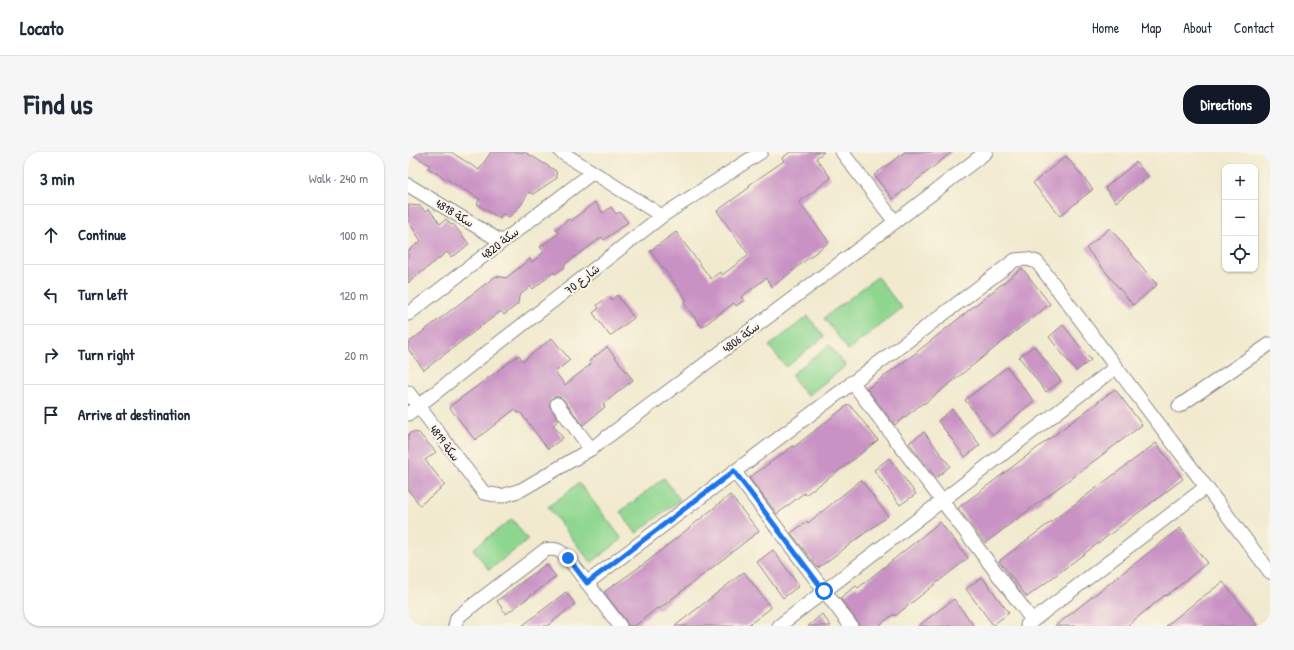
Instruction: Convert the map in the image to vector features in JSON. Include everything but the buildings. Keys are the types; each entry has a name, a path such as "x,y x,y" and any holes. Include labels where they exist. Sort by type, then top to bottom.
{"street":[{"path":"561,152 662,216"},
{"name":"شارع 70","path":"413,410 662,216 761,152"},
{"path":"842,152 895,222"},
{"name":"سكة 4806","path":"484,493 502,496 521,490 591,449 895,222 986,152"},
{"name":"سكة 4820","path":"408,314 593,172"},
{"name":"سكة 4818","path":"408,185 502,242"},
{"path":"587,583 1015,260 1027,259 1038,262 1270,572"},
{"path":"1179,406 1270,344"},
{"path":"779,626 1116,367"},
{"path":"852,382 942,501 1030,623 1206,487"},
{"name":"سكة 4819","path":"408,392 413,410 484,493"},
{"path":"557,404 591,449"},
{"path":"734,471 851,626"},
{"path":"455,626 457,618 464,612 545,550 552,548 560,550 568,558 620,626"}],"green space":[{"path":"877,277 902,308 848,350 824,318"},
{"path":"808,316 824,337 786,367 769,346"},
{"path":"829,345 846,366 807,396 791,375"},
{"path":"664,478 680,500 636,533 620,512"},
{"path":"579,483 622,539 591,563 548,507"},
{"path":"512,519 528,540 489,570 473,549"}],"route":[{"path":"568,558 587,583 734,471 824,591"}]}
